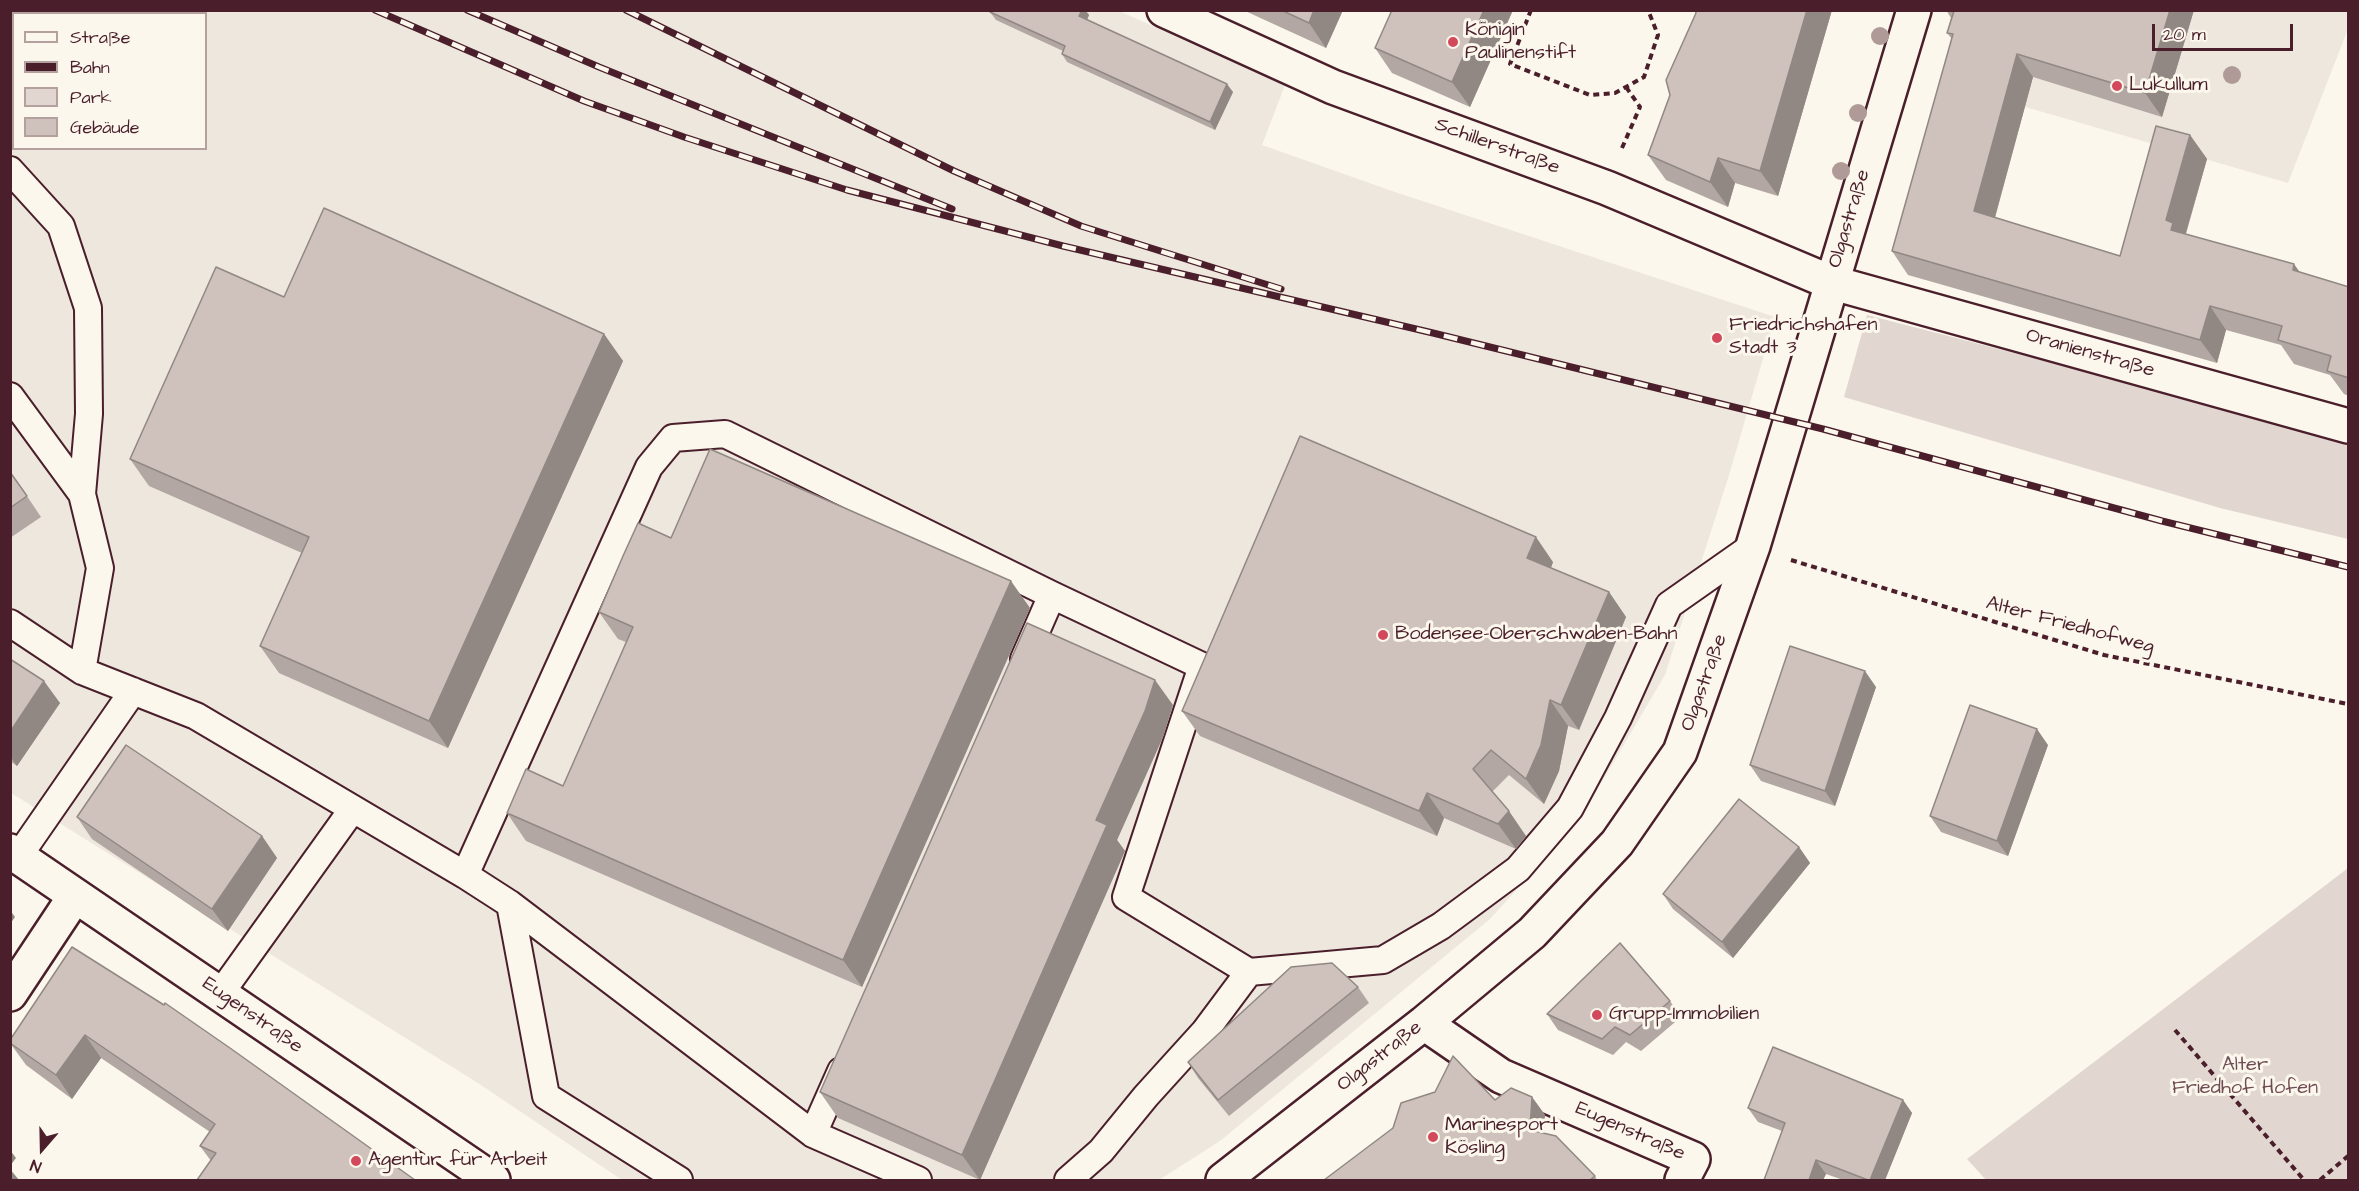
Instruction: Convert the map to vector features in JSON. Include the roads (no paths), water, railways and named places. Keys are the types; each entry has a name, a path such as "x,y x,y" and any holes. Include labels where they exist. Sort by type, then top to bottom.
{"street":[{"name":"Schillerstraße","path":"1164,10 1333,87 1607,188 1830,282"},
{"name":"Olgastraße","path":"1223,1180 1424,1023 1532,933 1617,843 1680,752 1753,546 1830,282 1914,10"},
{"name":"Oranienstraße","path":"1830,282 2349,426"},
{"name":"Eugenstraße","path":"14,854 493,1180"},
{"path":"10,994 75,896"},
{"name":"Eugenstraße","path":"1424,1023 1502,1076 1693,1159 1682,1180"}],"lane":[{"path":"10,170 61,226 88,308 89,414 82,494 100,568 82,671"},
{"path":"10,396 82,494"},
{"path":"465,875 649,467 673,438 725,434 1202,666 1126,897 1249,972 1383,960 1441,926 1518,869 1570,808 1618,718 1670,605 1753,546"},
{"path":"1014,682 1052,595"},
{"path":"10,623 82,671 196,716 465,875 510,904 813,1134 918,1180"},
{"path":"14,854 133,691"},
{"path":"220,994 352,810"},
{"path":"510,904 546,1096 679,1180"},
{"path":"1068,1180 1101,1151 1146,1096 1205,1031 1249,972"},
{"path":"813,1134 852,1048"}],"railway":[{"path":"375,10 584,101 684,137 847,190 1063,246 1433,333 1823,429 2162,521 2348,567"},
{"path":"467,10 599,67 952,209"},
{"path":"626,10 954,171 1081,226 1281,289"}],"place":[{"name":"Königin Paulinenstift","path":"1453,42"},
{"name":"Lukullum","path":"2117,86"},
{"name":"Friedrichshafen Stadt 3","path":"1717,338"},
{"name":"Bodensee-Oberschwaben-Bahn","path":"1383,635"},
{"name":"Grupp-Immobilien","path":"1597,1015"},
{"name":"Marinesport Kösling","path":"1433,1137"},
{"name":"Agentur für Arbeit","path":"356,1161"}],"park label":[{"name":"Alter Friedhof Hofen","path":"2245,1078"}]}
